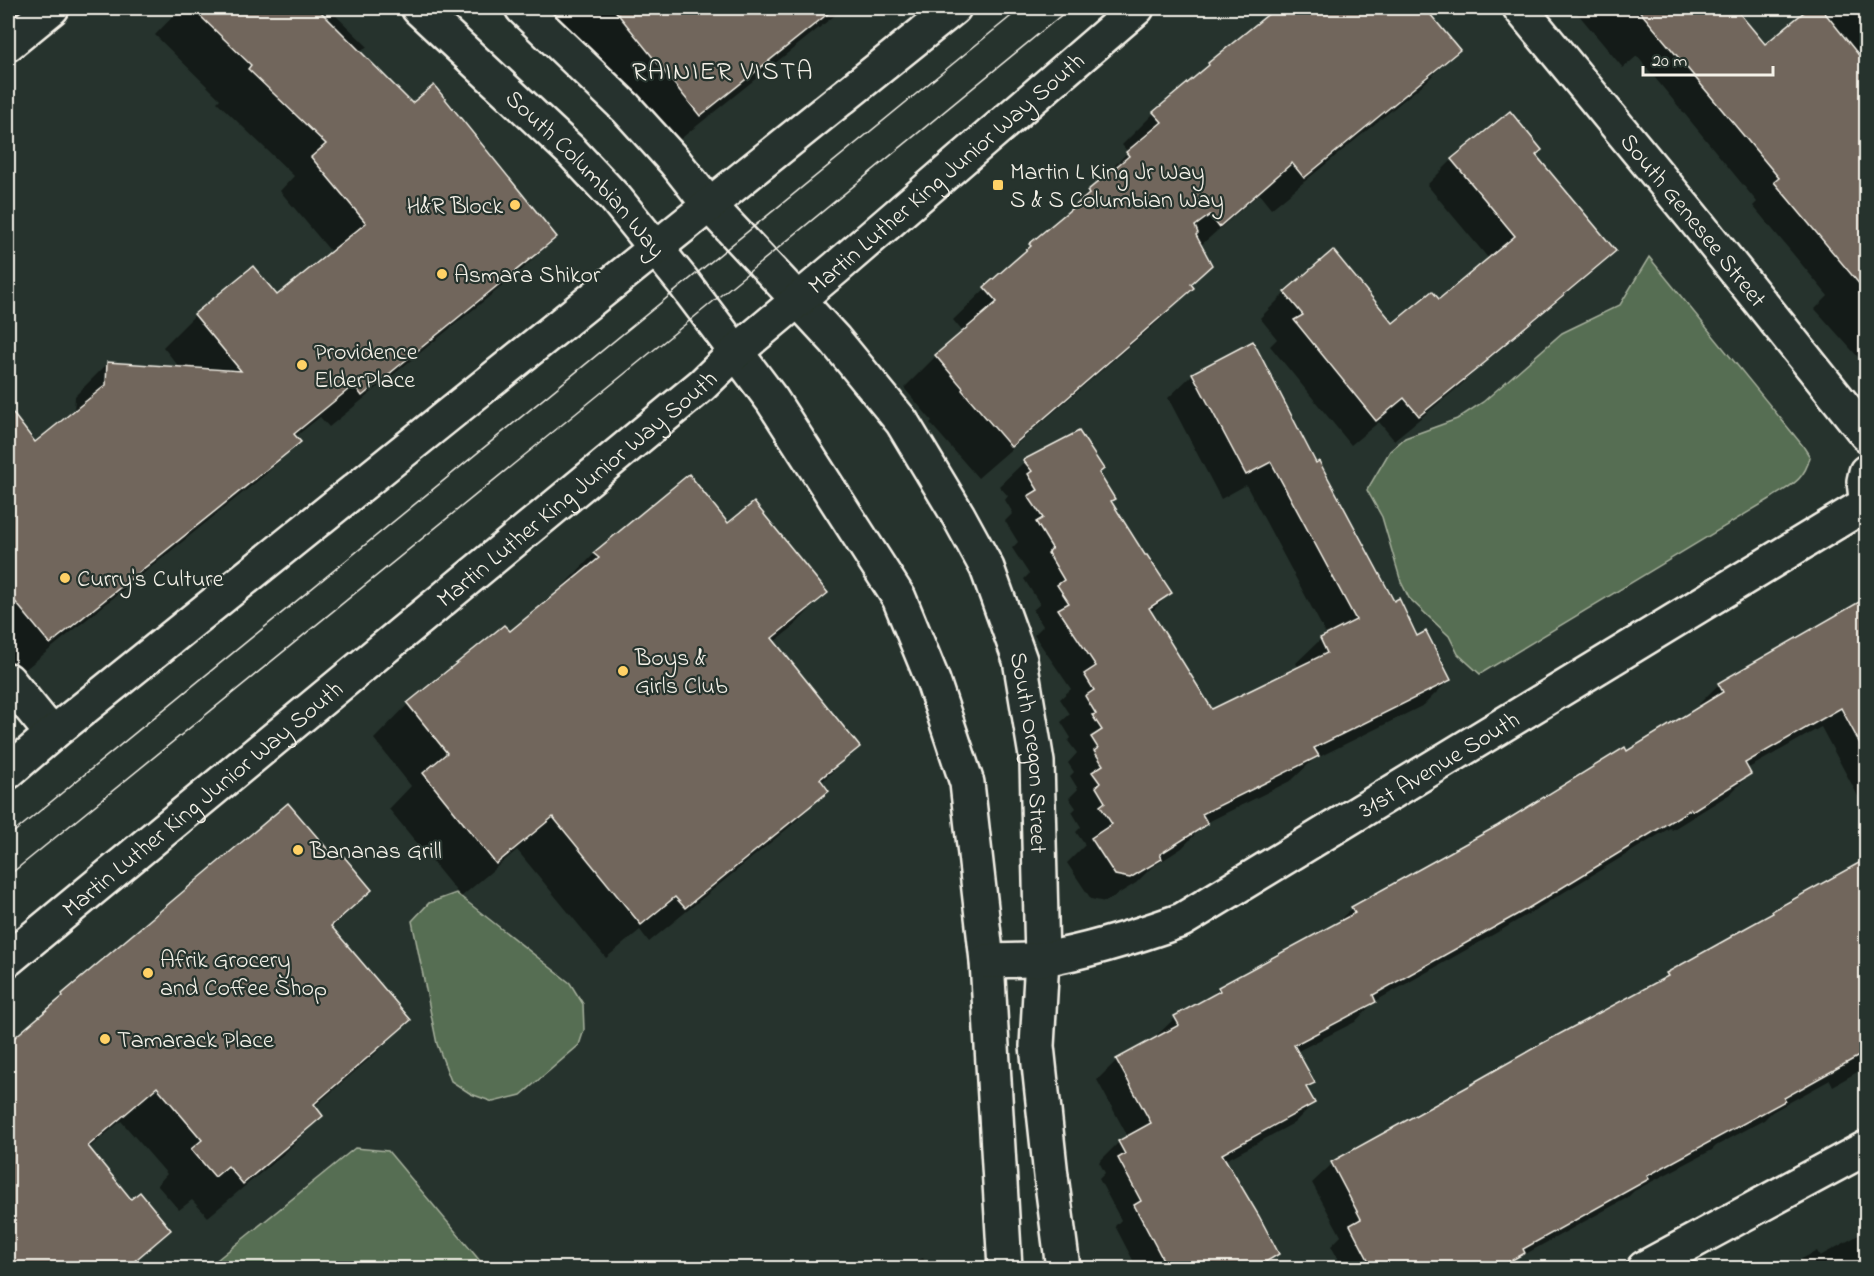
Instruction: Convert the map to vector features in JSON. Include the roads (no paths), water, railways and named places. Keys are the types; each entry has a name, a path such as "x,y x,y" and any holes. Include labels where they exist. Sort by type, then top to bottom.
{"street":[{"path":"8,44 52,8"},
{"name":"South Columbian Way","path":"418,8 571,151 616,199 736,352"},
{"path":"522,8 626,108 710,205 799,301"},
{"path":"8,772 655,247 954,8"},
{"name":"Martin Luther King Junior Way South","path":"8,958 702,385 736,352 799,301 1137,8"},
{"name":"South Genesee Street","path":"1520,8 1694,219 1866,434"},
{"name":"South Oregon Street","path":"799,301 848,354 902,422 987,568 1020,660 1037,762 1042,959 1037,1046 1063,1269"},
{"path":"736,352 772,400 899,598 933,681 967,783 987,961 1005,1269"},
{"path":"1866,472 1864,481 1866,498"},
{"name":"31st Avenue South","path":"987,961 1042,959 1119,942 1182,920 1866,504"},
{"path":"8,680 52,734"},
{"path":"1644,1269 1866,1148"}],"tram line":[{"path":"8,837 1021,8"},
{"path":"8,876 1070,8"}],"place":[{"name":"Martin L King Jr Way S & S Columbian Way","path":"998,185"},
{"name":"H&R Block","path":"515,205"},
{"name":"Asmara Shikor","path":"442,274"},
{"name":"Providence ElderPlace","path":"302,365"},
{"name":"Curry's Culture","path":"65,578"},
{"name":"Boys & Girls Club","path":"623,671"},
{"name":"Bananas Grill","path":"298,850"},
{"name":"Afrik Grocery and Coffee Shop","path":"148,973"},
{"name":"Tamarack Place","path":"105,1039"}],"district":[{"name":"RAINIER VISTA","path":"723,70"}]}
